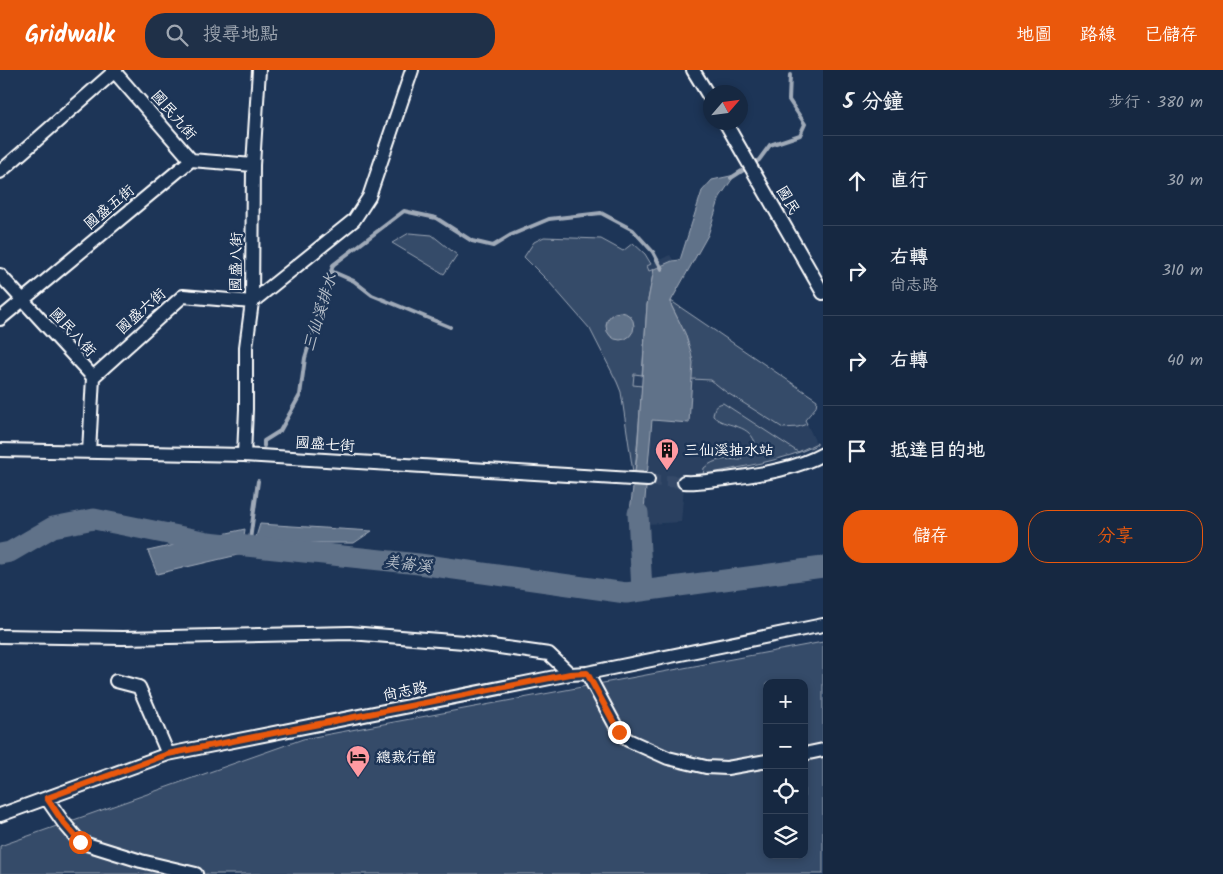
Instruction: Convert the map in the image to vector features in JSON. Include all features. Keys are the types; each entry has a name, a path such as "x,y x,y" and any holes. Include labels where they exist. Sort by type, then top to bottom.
{"street":[{"path":"0,172 114,70"},
{"name":"國民九街","path":"114,70 191,160"},
{"name":"國盛八街","path":"244,455 246,347 252,302 253,165 259,70"},
{"path":"252,302 354,220 369,197 412,70"},
{"path":"693,70 703,86"},
{"name":"國民","path":"729,130 823,293"},
{"path":"191,160 253,165"},
{"name":"國盛五街","path":"0,318 191,160"},
{"name":"國民八街","path":"0,275 93,377 89,452"},
{"name":"國盛六街","path":"93,377 183,296 252,302"},
{"name":"國盛七街","path":"0,450 244,455 648,480"},
{"path":"684,482 695,483 754,475 812,460 823,454"},
{"name":"尚志路","path":"0,815 168,754 823,625"},
{"path":"0,636 123,638 350,633 464,642 549,654 570,674"},
{"path":"587,673 619,732 628,740 668,758 706,767 727,768 763,762"},
{"path":"116,681 139,687 168,754"},
{"path":"808,753 823,750"},
{"path":"47,798 63,822 80,842 141,861 196,874"}],"shaded area":[{"path":"735,175 720,197 708,235 671,301 671,305 685,333 693,363 689,423 652,420 643,522 629,519 637,456 647,305 654,269 672,261 680,260 702,191 712,180"},
{"path":"409,233 432,235 457,255 444,274 392,243"},
{"name":"三仙溪抽水站","path":"544,237 601,239 623,251 633,243 645,254 651,264 670,255 684,278 672,301 817,400 816,407 805,420 817,445 798,454 761,464 703,475 685,475 681,522 646,524 629,519 635,472 633,472 621,392 590,329 549,282 524,257 534,242"},
{"path":"544,237 601,239 623,251 633,243 645,254 651,264 647,266 649,271 654,269 647,305 642,375 634,374 633,385 642,386 635,472 633,472 621,392 590,329 549,282 524,257 534,242"},
{"path":"671,301 817,400 816,407 805,420 807,424 783,428 726,392 711,380 691,379 691,358 687,340 671,305"},
{"path":"620,312 630,316 634,326 630,336 620,340 610,336 606,326 610,316"},
{"path":"723,403 798,452 817,443 817,445 789,456 775,460 703,475 704,468 713,462 726,459 741,460 745,447 755,442 747,431 718,420 713,416 715,407"},
{"path":"260,524 372,531 354,543 254,543"},
{"path":"245,529 242,554 157,574 148,551"},
{"path":"823,642 823,874 0,874 0,846 303,739"}],"waterway":[{"name":"三仙溪排水","path":"731,178 759,160 770,145 800,135 805,124 789,100 790,75"},
{"name":"三仙溪排水","path":"264,446 264,441 280,431 300,395 305,358 333,265 404,211 436,218 472,241 493,246 511,235 549,219 601,213 633,230 653,252 662,269"},
{"path":"331,271 354,281 372,295 450,327"},
{"name":"三仙溪排水","path":"249,547 258,481"},
{"name":"三仙溪排水","path":"638,513 642,591"},
{"name":"美崙溪","path":"0,554 10,552 53,527 94,519 208,542 419,564 626,593 823,567"}],"tunnel":[{"path":"648,480 684,482"}],"place":[{"name":"三仙溪抽水站","path":"667,471"},
{"name":"總裁行館","path":"358,778"}],"route":[{"path":"80,842 63,822 47,798 168,754 570,674 587,673 619,732"}]}
